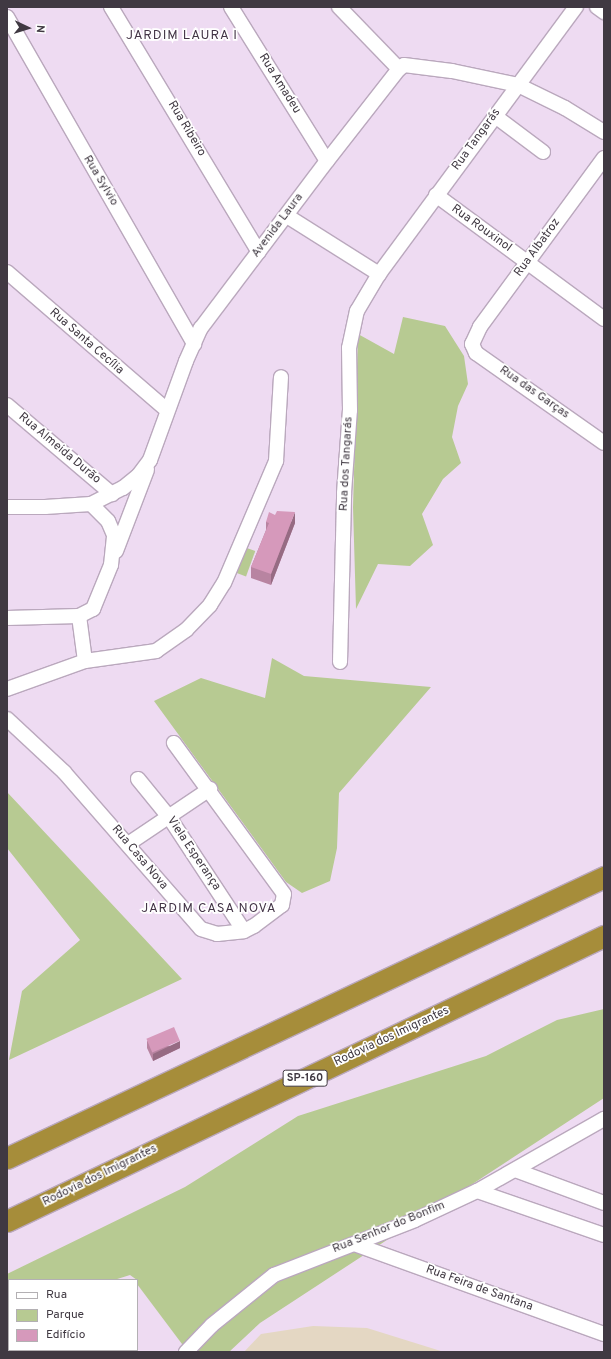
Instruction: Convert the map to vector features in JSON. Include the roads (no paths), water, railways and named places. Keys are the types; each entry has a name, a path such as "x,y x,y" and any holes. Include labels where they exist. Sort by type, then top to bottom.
{"highway":[{"path":"7,1158 604,877"},
{"name":"Rodovia dos Imigrantes","path":"7,1221 604,936"}],"street":[{"name":"Rua Ribeiro","path":"111,7 260,252"},
{"name":"Rua Amadeu","path":"231,7 327,161"},
{"path":"339,7 399,69 404,65 420,65 518,85 565,108 604,132"},
{"path":"597,7 604,12"},
{"name":"Rua Tangarás","path":"379,274 518,85 569,9"},
{"name":"Rua Sylvio","path":"7,17 194,344"},
{"name":"Avenida Laura","path":"90,504 112,494 138,476 150,460 166,410 201,328 260,252 327,161 399,69"},
{"path":"494,116 543,152"},
{"name":"Rua Albatroz","path":"472,339 604,158"},
{"name":"Rua Rouxinol","path":"436,195 604,319"},
{"path":"287,216 379,274"},
{"name":"Rua Santa Cecília","path":"7,272 166,410"},
{"name":"Rua dos Tangarás","path":"340,662 350,334 357,311 379,274"},
{"name":"Rua das Garças","path":"472,339 476,352 604,443"},
{"path":"7,689 85,661 156,651 186,630 210,605 224,583 276,461 281,377"},
{"name":"Rua Almeida Durão","path":"7,405 112,494"},
{"path":"7,618 83,614 98,600 150,460"},
{"path":"7,507 51,507 90,504 112,528 114,535 111,565"},
{"path":"83,614 85,661"},
{"name":"Rua Casa Nova","path":"7,719 64,772 201,929 217,934 244,931 254,926 282,905 284,894 210,790 174,743"},
{"name":"Viela Esperança","path":"138,779 169,817 244,931"},
{"path":"128,844 210,790"},
{"name":"Rua Senhor do Bonfim","path":"186,1352 212,1326 274,1275 415,1220 477,1191 604,1119"},
{"path":"516,1170 604,1203"},
{"path":"477,1191 604,1235"},
{"name":"Rua Feira de Santana","path":"354,1244 604,1334"}],"district":[{"name":"JARDIM LAURA I","path":"182,36"},
{"name":"JARDIM CASA NOVA","path":"209,909"}]}
